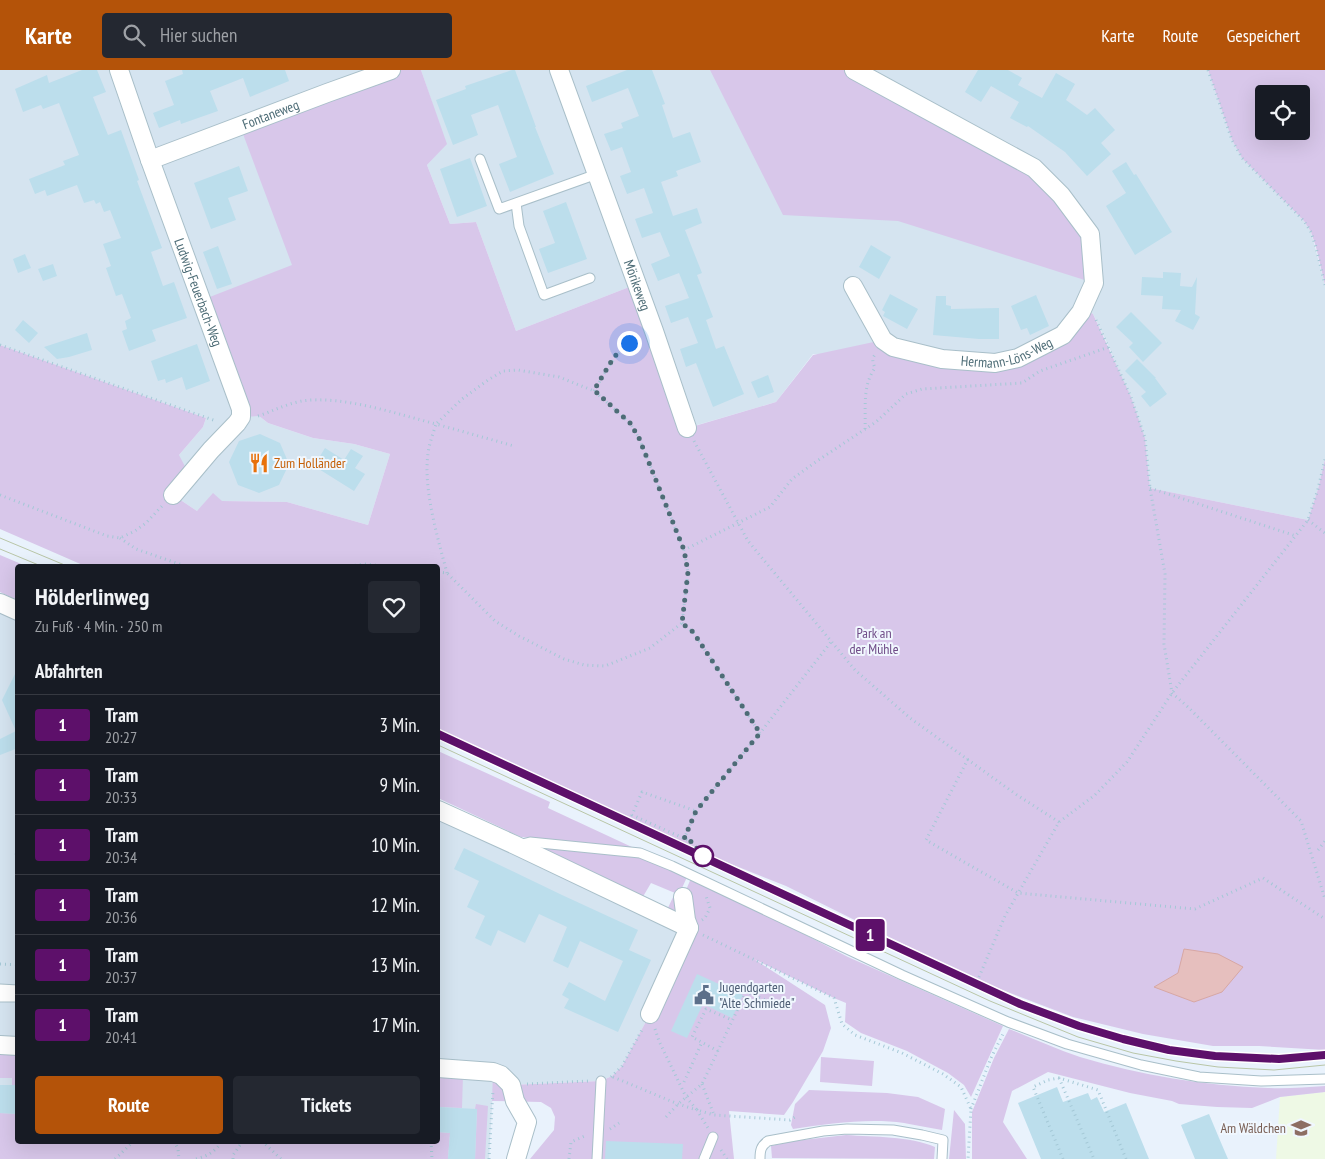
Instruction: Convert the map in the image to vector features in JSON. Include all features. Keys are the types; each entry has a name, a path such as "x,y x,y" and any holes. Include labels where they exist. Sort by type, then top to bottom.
{"street":[{"name":"Ludwig-Feuerbach-Weg","path":"119,70 241,409 237,422"},
{"name":"Fontaneweg","path":"150,160 391,70"},
{"name":"Mörikeweg","path":"560,70 687,428"},
{"name":"Hermann-Löns-Weg","path":"853,286 883,340 893,347 942,359 995,363 1018,358 1063,335 1081,312 1094,283 1090,234 1061,196 1034,168 854,70"},
{"path":"173,495 237,422"},
{"path":"0,603 15,610"},
{"path":"440,811 689,928"},
{"path":"650,1014 689,928 683,897"},
{"path":"0,1045 15,1046"},
{"path":"440,1068 494,1072 501,1075 511,1085 515,1101 527,1122 516,1159"}],"lane":[{"path":"480,159 499,209 597,174"},
{"path":"516,203 519,226 544,294 590,278"},
{"path":"515,845 530,842 640,853 672,866 902,975 1008,1022 1067,1044 1141,1065 1200,1077 1261,1081 1325,1079"},
{"path":"0,989 15,990"},
{"path":"0,996 15,997"},
{"path":"597,1159 601,1080"},
{"path":"760,1159 762,1145 768,1141 823,1131 847,1130 892,1130 944,1140 942,1159"},
{"path":"704,1159 713,1137"}],"path":[{"path":"1208,70 1232,140 1242,158 1304,220 1311,232 1325,285"},
{"path":"1093,314 1131,396 1145,438 1150,488 1165,574 1164,644 1172,693 1301,822 1325,899"},
{"path":"594,390 614,357 629,343 642,335 654,331"},
{"path":"0,345 237,422 259,416 291,403 323,400 379,409 514,446"},
{"path":"684,550 770,507 792,479 876,422 906,394 922,389 1022,383 1040,371 1109,348"},
{"path":"865,430 866,386 869,376 875,368 873,356 879,350"},
{"path":"518,370 558,377 594,390 630,423 639,438 684,550 688,572 682,623 650,648 605,666 584,665 564,659 519,636 495,621 447,573 436,530 427,474 428,454 436,424 462,399 503,371 518,370"},
{"path":"687,428 737,524 748,541 855,670 910,718 1017,795 1060,822"},
{"path":"979,976 1005,916 1060,822 1095,795 1127,762 1172,693 1308,520 1325,459"},
{"path":"1150,488 1296,536"},
{"path":"0,495 107,536 120,538 136,550 179,564"},
{"path":"120,538 146,523 173,495"},
{"path":"1308,520 1325,533"},
{"path":"440,572 447,573"},
{"path":"682,623 693,632 760,733"},
{"path":"684,839 696,811 831,642"},
{"path":"968,760 926,840 1018,893 1195,909 1264,878 1325,919"},
{"path":"692,842 632,815 642,792 696,811"},
{"path":"1318,850 1325,841"},
{"path":"689,928 834,998 842,1024 855,1035 902,1053 943,1074 961,1087 971,1109"},
{"path":"0,964 15,965"},
{"path":"666,1116 702,1084 746,992 783,1007"},
{"path":"718,1051 692,1037 706,1009 732,1020"},
{"path":"511,1085 601,1080 612,1076 622,1066 650,1014"},
{"path":"650,1014 658,1041 686,1098 697,1110 727,1159"},
{"path":"968,1159 971,1109 991,1058 1006,1028"},
{"path":"684,1082 702,1042"},
{"path":"490,1159 494,1072"},
{"path":"612,1076 678,1104 714,1114 790,1120 795,1116"},
{"path":"1059,1078 1094,1159"},
{"path":"1062,1159 1032,1087 1048,1080 1059,1078 1098,1090 1126,1159"},
{"path":"702,1084 714,1114"},
{"path":"115,1159 131,1144"},
{"path":"176,1144 179,1159"},
{"path":"196,1159 205,1157 218,1148 220,1144"},
{"path":"233,1159 233,1155 241,1144"},
{"path":"265,1144 281,1159"},
{"path":"431,1144 432,1159"}],"shaded area":[{"path":"0,70 391,70 292,265 259,416 268,423 313,438 354,444 390,454 368,525 287,502 222,501 197,511 173,495 179,455 203,427 206,418 0,345"},
{"path":"421,70 1208,70 1232,140 1242,157 1304,221 1311,232 1325,285 1325,459 1308,520 1150,488 1145,438 1109,347 1093,314 1088,311 1018,358 813,354 776,402 687,428 637,284 516,331 476,222 450,224 427,165 446,144"},
{"path":"0,610 15,617 15,1144 440,1144 440,817 686,935 650,1014 622,1066 612,1076 601,1081 511,1085 494,1072 489,1159 0,1159"},
{"path":"1184,949 1218,954 1243,967 1222,992 1194,1002 1154,987 1178,973"},
{"name":"Am Wäldchen","path":"1325,1092 1325,1159 1276,1159 1280,1097"}],"green space":[{"name":"Park an der Mühle","path":"391,70 421,70 447,144 427,165 450,224 476,222 516,331 637,284 688,428 776,402 813,355 883,340 893,347 1018,358 1088,311 1093,314 1131,397 1145,438 1150,488 1308,520 1325,459 1325,1050 1259,1046 1213,1046 1143,1034 1073,1017 976,980 786,886 681,844 440,730 440,564 80,564 0,529 0,345 206,418 203,427 179,455 190,476 173,495 197,511 213,493 222,501 287,502 368,525 390,454 354,444 313,438 268,423 259,416 241,417 202,300 292,265 240,126"},
{"path":"710,70 854,70 1033,168 1090,234 1094,283 898,221 783,215"},
{"path":"1208,70 1325,70 1325,285 1316,247 1311,232 1304,221 1242,158 1232,140"},
{"path":"0,555 21,564 15,564 15,599 0,592"},
{"path":"440,752 550,802 548,808 634,848 521,837 440,799"},
{"path":"532,845 640,855 687,877 678,897 682,920 666,912 675,893 651,883 641,900"},
{"path":"692,876 848,957 1003,1026 971,1097 964,1085 948,1073 907,1051 861,1033 845,1022 846,1003 754,959 825,1005 831,1028 823,1051 784,1115 729,1111 734,1159 530,1159 554,1130 555,1117 551,1108 541,1102 492,1101 493,1072 511,1085 601,1081 612,1076 622,1066 650,1014 689,928 683,897"},
{"path":"1009,1029 1080,1057 1149,1074 1196,1082 1244,1087 1325,1086 1325,1092 1280,1097 1252,1108 1217,1107 1179,1104 1048,1072 1012,1091 1003,1122 1027,1159 972,1159 972,1112 994,1058"},
{"path":"0,1048 15,1049 15,1085 12,1085 12,1078 0,1078"},
{"path":"821,1057 874,1061 872,1086 820,1082"},
{"path":"440,1074 463,1075 462,1108 440,1107"},
{"path":"809,1090 887,1093 918,1097 945,1109 942,1130 904,1123 876,1121 848,1122 793,1129 791,1125 795,1104"},
{"path":"476,1104 488,1106 485,1159 475,1159"},
{"path":"954,1110 965,1124 966,1159 949,1159"},
{"path":"0,1113 15,1114 15,1144 440,1144 440,1132 450,1133 448,1159 0,1159"},
{"path":"846,1135 892,1138 925,1143 935,1147 934,1159 772,1158 771,1146 794,1141"}],"building":[{"path":"82,70 97,70 106,92 93,97 108,135 121,130 139,180 137,181 162,248 151,252 163,286 174,282 187,318 152,330 156,341 129,351 122,331 127,329 125,321 131,318 122,294 116,296 106,268 111,266 103,244 121,238 110,210 104,212 100,202 96,204 94,200 84,203 77,185 47,196 45,190 35,194 29,179 65,165 63,161 79,155 59,103 43,109 41,105 23,112 15,89 47,75 49,83"},
{"path":"182,70 285,70 289,81 250,97 243,78 210,91 218,111 181,124 180,120 159,128 153,113 174,105 165,81 183,74"},
{"path":"515,70 554,174 510,192 499,164 517,157 498,105 471,115 478,135 453,145 436,100 466,89 465,86"},
{"path":"627,70 652,70 665,104 662,105 673,138 690,132 701,162 676,171 678,176 661,182 673,216 697,208 702,223 685,230 702,273 697,275 713,317 706,320 716,349 724,346 744,394 713,407 696,363 686,367 680,349 698,343 688,317 671,323 665,306 689,298 679,273 658,281 651,264 670,256 660,232 642,238 635,219 653,213 644,188 627,194 620,176 631,172 622,147 611,151 604,134 623,128 621,123 639,116 628,88 592,102 586,86"},
{"path":"978,70 1008,70 1022,78 1018,85 1042,98 1056,73 1075,84 1066,100 1087,115 1095,108 1115,130 1101,143 1111,154 1087,176 1065,152 1028,126 1010,118 1019,102 991,86 981,102 965,92"},
{"path":"470,158 487,206 457,217 440,169"},
{"path":"1126,162 1134,175 1136,174 1172,232 1135,255 1106,206 1126,193 1112,171"},
{"path":"239,166 248,191 228,198 236,220 211,229 194,183"},
{"path":"566,202 587,259 548,273 539,249 555,243 543,211"},
{"path":"871,245 891,257 879,279 859,267"},
{"path":"218,246 232,284 217,289 203,252"},
{"path":"25,254 31,268 18,273 13,259"},
{"path":"53,264 57,276 43,281 38,269"},
{"path":"1163,272 1181,273 1180,286 1192,287 1197,277 1195,314 1200,317 1193,330 1175,321 1181,310 1162,309 1163,296 1141,295 1142,277 1163,278"},
{"path":"890,294 918,309 907,329 883,316 885,312 882,310"},
{"path":"1036,295 1049,326 1030,335 1027,328 1021,330 1011,306"},
{"path":"936,296 946,296 946,305 951,306 951,309 999,308 999,339 933,335"},
{"path":"1131,312 1162,343 1143,362 1129,347 1133,343 1116,327"},
{"path":"23,320 38,333 29,343 15,330"},
{"path":"87,333 92,350 57,359 44,347"},
{"path":"197,344 210,381 186,390 182,377 166,383 165,379 158,381 151,361"},
{"path":"1137,359 1156,378 1167,394 1150,407 1141,396 1146,392 1125,371"},
{"path":"768,375 774,392 758,398 751,382"},
{"name":"Zum Holländer","path":"260,434 280,443 289,464 279,485 259,493 238,485 229,462 239,441"},
{"path":"325,448 344,460 351,449 363,456 355,468 365,474 354,491 314,466"},
{"path":"15,674 15,729 2,700"},
{"path":"15,732 15,749 0,755 0,739"},
{"path":"464,848 638,930 629,950 651,960 618,1032 564,1008 569,999 562,995 569,982 605,1001 623,961 580,941 568,968 553,961 567,927 539,914 525,943 498,930 491,946 475,938 485,916 467,907 479,881 454,869"},
{"path":"697,974 743,995 732,1018 703,1004 687,1038 671,1031"},
{"path":"0,1085 15,1085 15,1114 0,1113"},
{"path":"1057,1087 1063,1102 1088,1093 1091,1100 1097,1097 1104,1112 1126,1103 1149,1159 1041,1159 1018,1103"},
{"path":"440,1107 477,1109 475,1159 448,1159 450,1133 440,1132"},
{"path":"1209,1114 1228,1159 1195,1159 1181,1125"},
{"path":"606,1141 683,1144 682,1159 605,1159"}],"tram line":[{"path":"0,538 62,564"},
{"path":"0,549 36,564"},
{"path":"440,735 1020,1004 1079,1026 1169,1050 1215,1056 1279,1059 1325,1056"},
{"name":"1","path":"440,735 1020,1004 1079,1026 1169,1050 1215,1056 1279,1059 1325,1055"},
{"path":"440,746 990,1001 1078,1037 1133,1053 1218,1067 1274,1070 1325,1065"}],"place":[{"name":"Zum Holländer","path":"259,463"},
{"name":"Jugendgarten \"Alte Schmiede\"","path":"704,995"},
{"name":"Am Wäldchen","path":"1301,1128"}],"route":[{"path":"629,343 614,357 594,390 630,423 639,438 684,550 688,572 682,623 693,632 760,733 696,811 684,839 692,842 703,856"}]}
